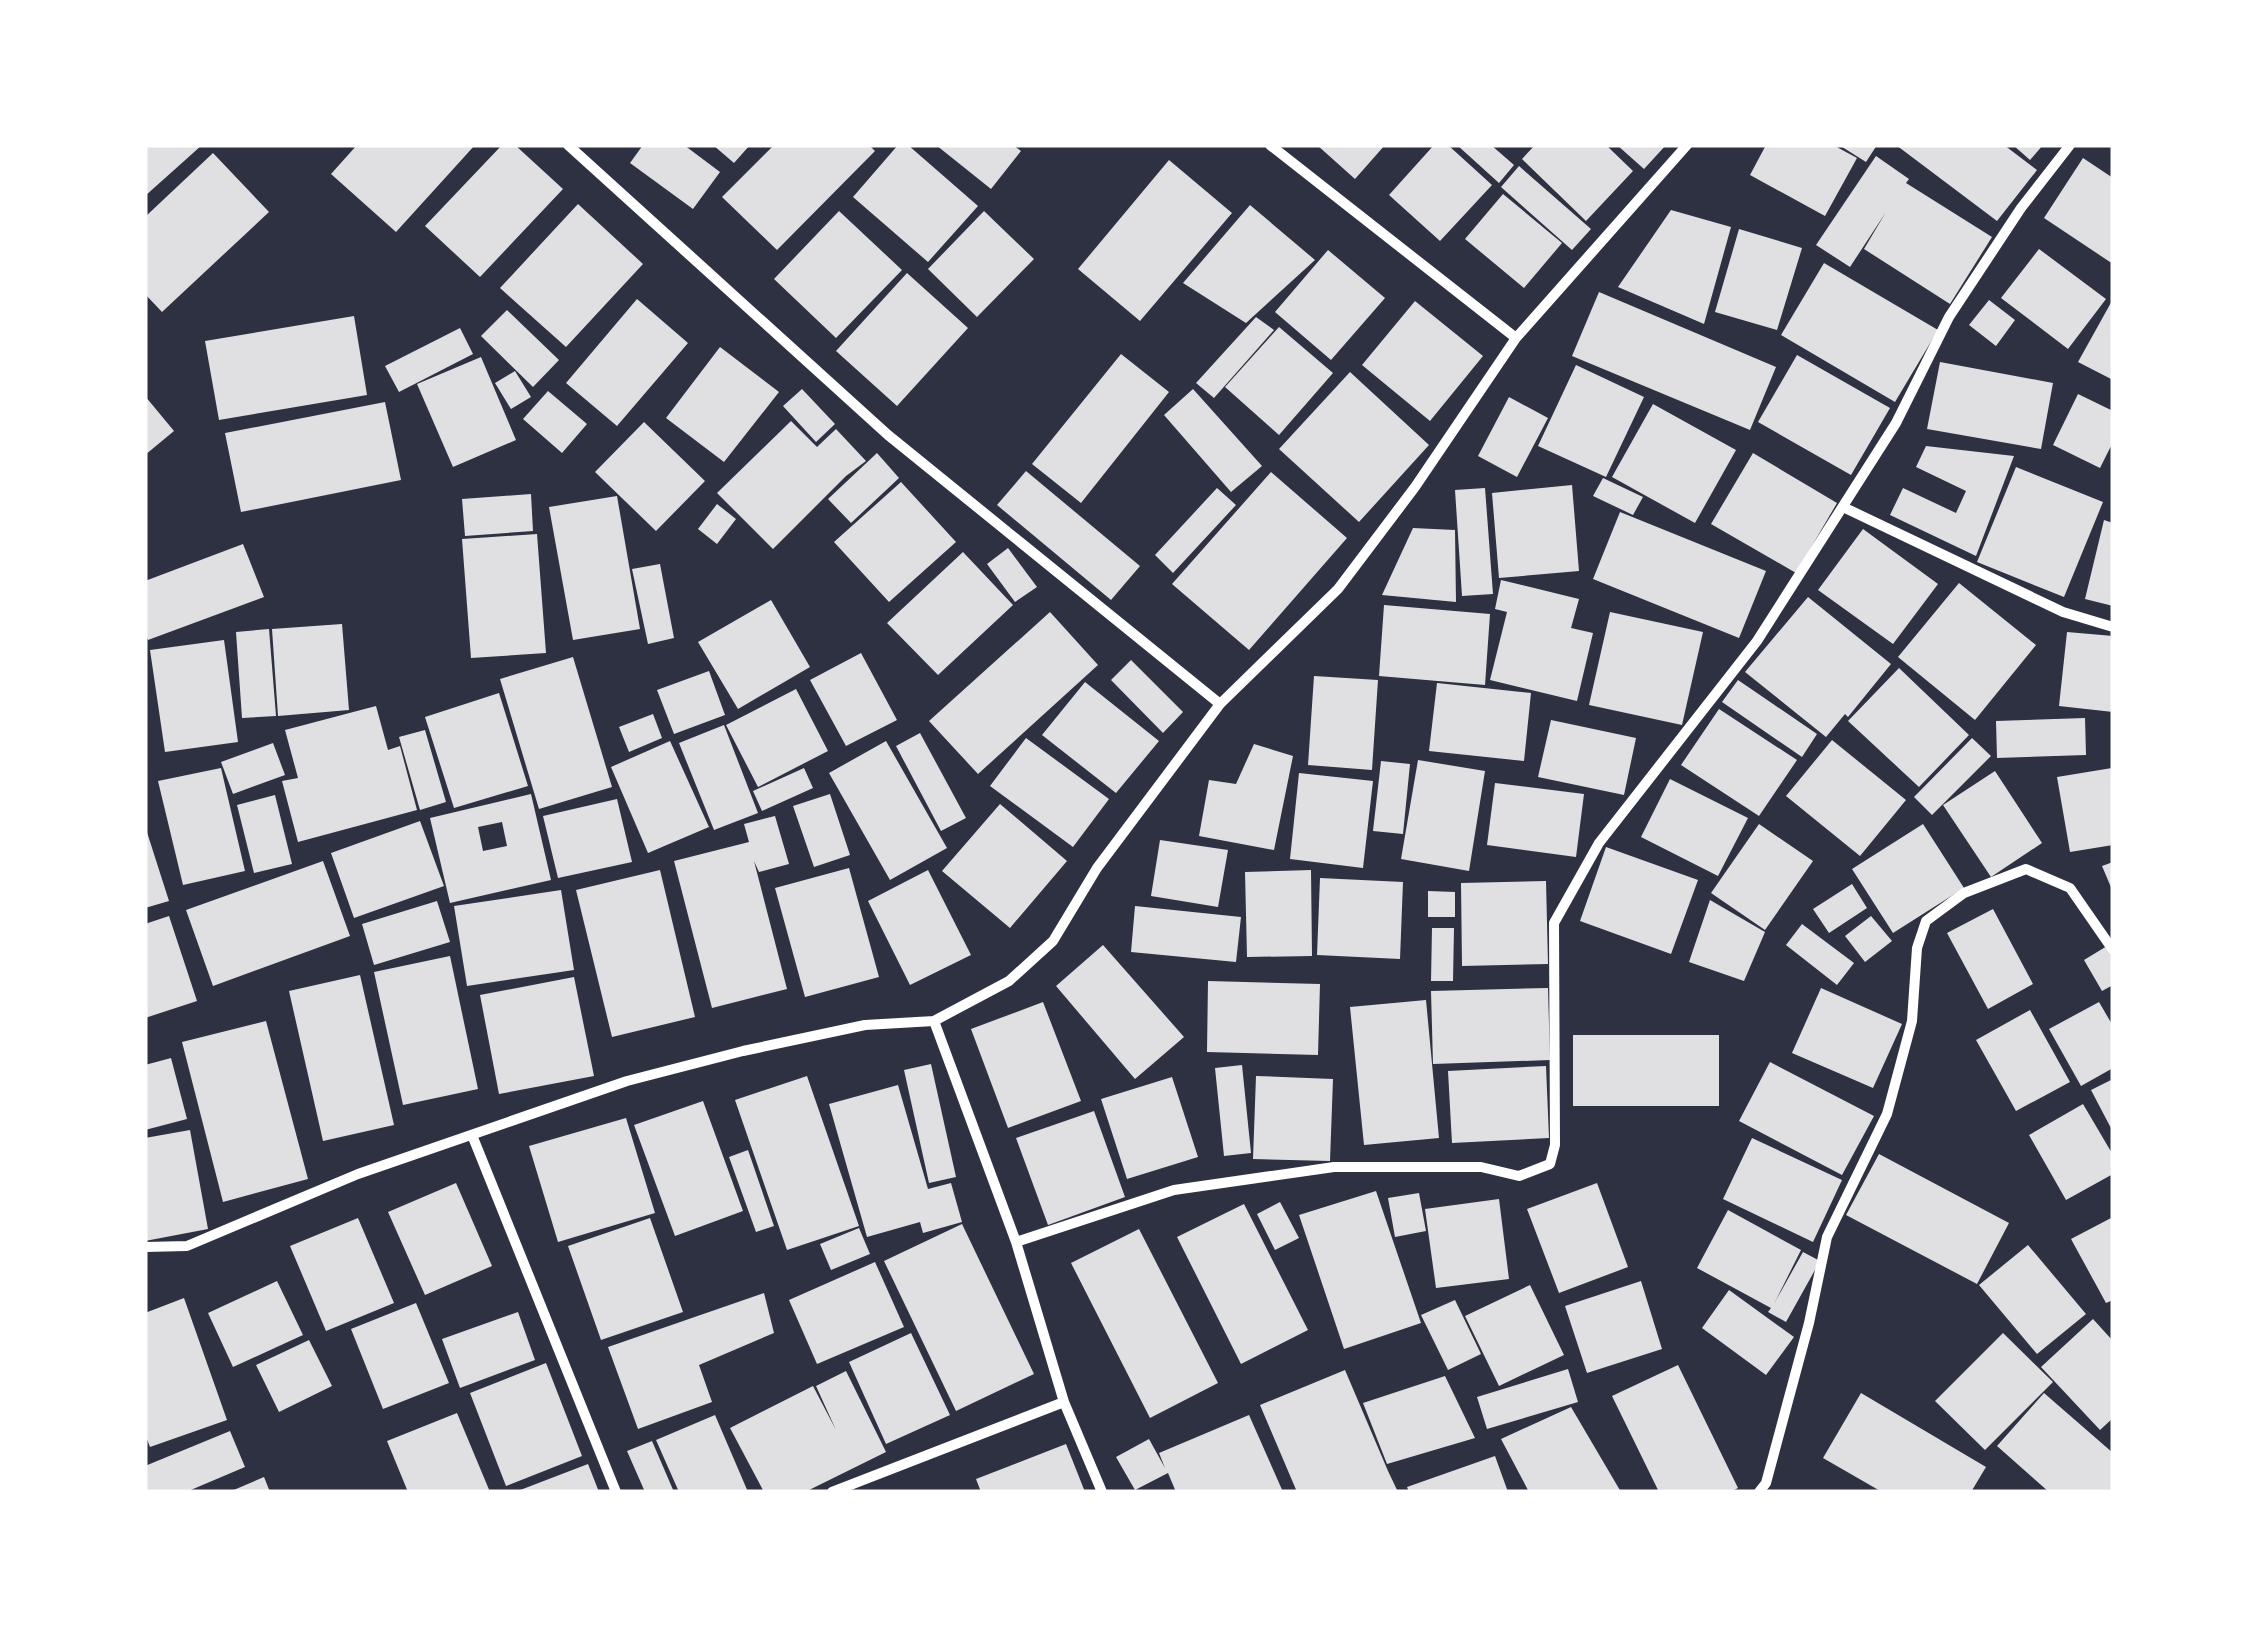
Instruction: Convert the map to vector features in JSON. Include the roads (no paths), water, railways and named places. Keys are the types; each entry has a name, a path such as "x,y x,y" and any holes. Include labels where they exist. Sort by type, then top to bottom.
{"street":[{"path":"568,145 888,434 1220,704"},
{"path":"1270,145 1516,338"},
{"path":"145,1247 187,1246 358,1174 627,1081 864,1025 934,1020 1009,980 1052,941 1097,868 1220,704 1338,589 1415,487 1516,338 1687,145"},
{"path":"1016,1242 1174,1190 1334,1167 1481,1167 1519,1176 1550,1164 1555,1145 1554,923 1599,843 1758,641 1896,423 1949,318 2021,208 2070,145"},
{"path":"1843,507 2063,612 2113,626"},
{"path":"1759,1492 1766,1483 1809,1323 1827,1237 1887,1114 1912,1021 1917,948 1926,921 1964,893 2026,869 2070,888 2113,950"},
{"path":"934,1020 1016,1242 1064,1402 1102,1492"},
{"path":"472,1136 616,1492"},
{"path":"832,1492 1064,1402"}]}
